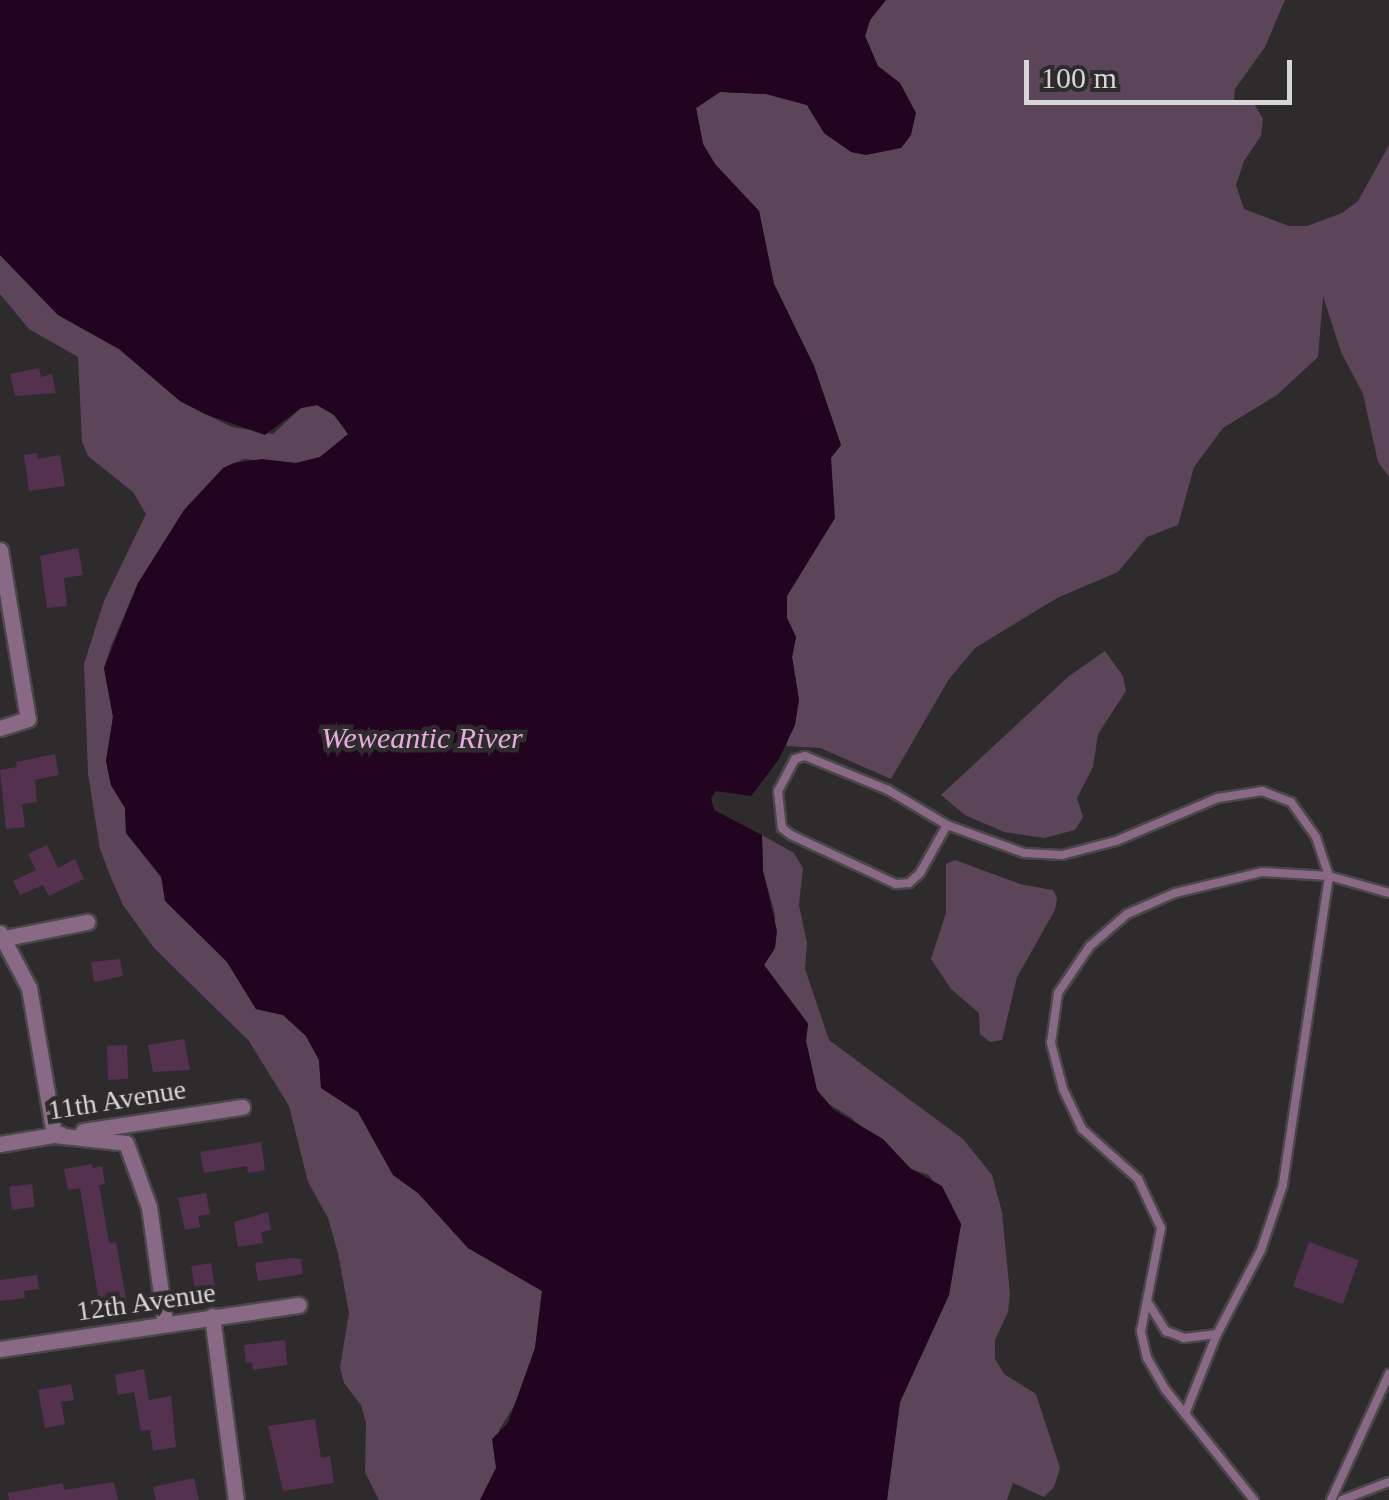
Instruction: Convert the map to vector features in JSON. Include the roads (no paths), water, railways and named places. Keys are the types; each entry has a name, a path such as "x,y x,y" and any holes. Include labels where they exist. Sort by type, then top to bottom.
{"street":[{"path":"0,550 28,719 0,728"},
{"path":"87,922 2,937 29,988 54,1135 126,1143 149,1207 165,1322"},
{"name":"11th Avenue","path":"0,1144 242,1107"},
{"name":"12th Avenue","path":"0,1349 299,1305"},
{"path":"212,1316 236,1500"}],"lane":[{"path":"947,825 920,873 909,883 896,884 782,828 778,790 795,759 805,756 888,790 947,825 1024,852 1062,854 1116,841 1218,798 1262,791 1292,802 1316,836 1328,876 1282,1185 1261,1250 1217,1334 1184,1414"},
{"path":"1254,1500 1184,1414 1148,1358 1141,1331 1161,1228 1138,1179 1082,1128 1063,1088 1051,1042 1058,993 1090,946 1126,914 1231,876 1262,872 1328,876 1389,893"},
{"path":"1147,1301 1166,1331 1184,1338 1217,1334"},
{"path":"1330,1500 1389,1374"},
{"path":"1342,1500 1389,1482"}],"water":[{"name":"Weweantic River","path":"0,0 886,0 870,20 865,36 878,66 900,83 916,113 911,135 901,148 866,155 851,152 824,133 807,105 766,94 720,92 696,108 703,144 715,164 759,211 774,284 814,366 841,445 831,458 835,518 787,596 787,618 796,637 792,657 799,700 795,725 779,759 751,796 716,791 711,798 714,810 762,835 763,871 777,931 775,948 764,965 808,1024 806,1041 817,1090 834,1110 883,1139 911,1169 942,1186 961,1224 949,1295 900,1402 887,1500 480,1500 496,1468 492,1439 508,1423 535,1348 542,1291 468,1248 418,1193 393,1175 358,1112 321,1088 319,1060 306,1036 283,1015 256,1009 227,962 165,901 161,876 126,833 125,808 111,785 106,761 113,717 104,668 138,583 184,510 223,468 262,459 296,463 320,457 348,434 334,415 317,405 301,408 265,435 205,414 180,401 119,349 58,315 0,255"}]}
